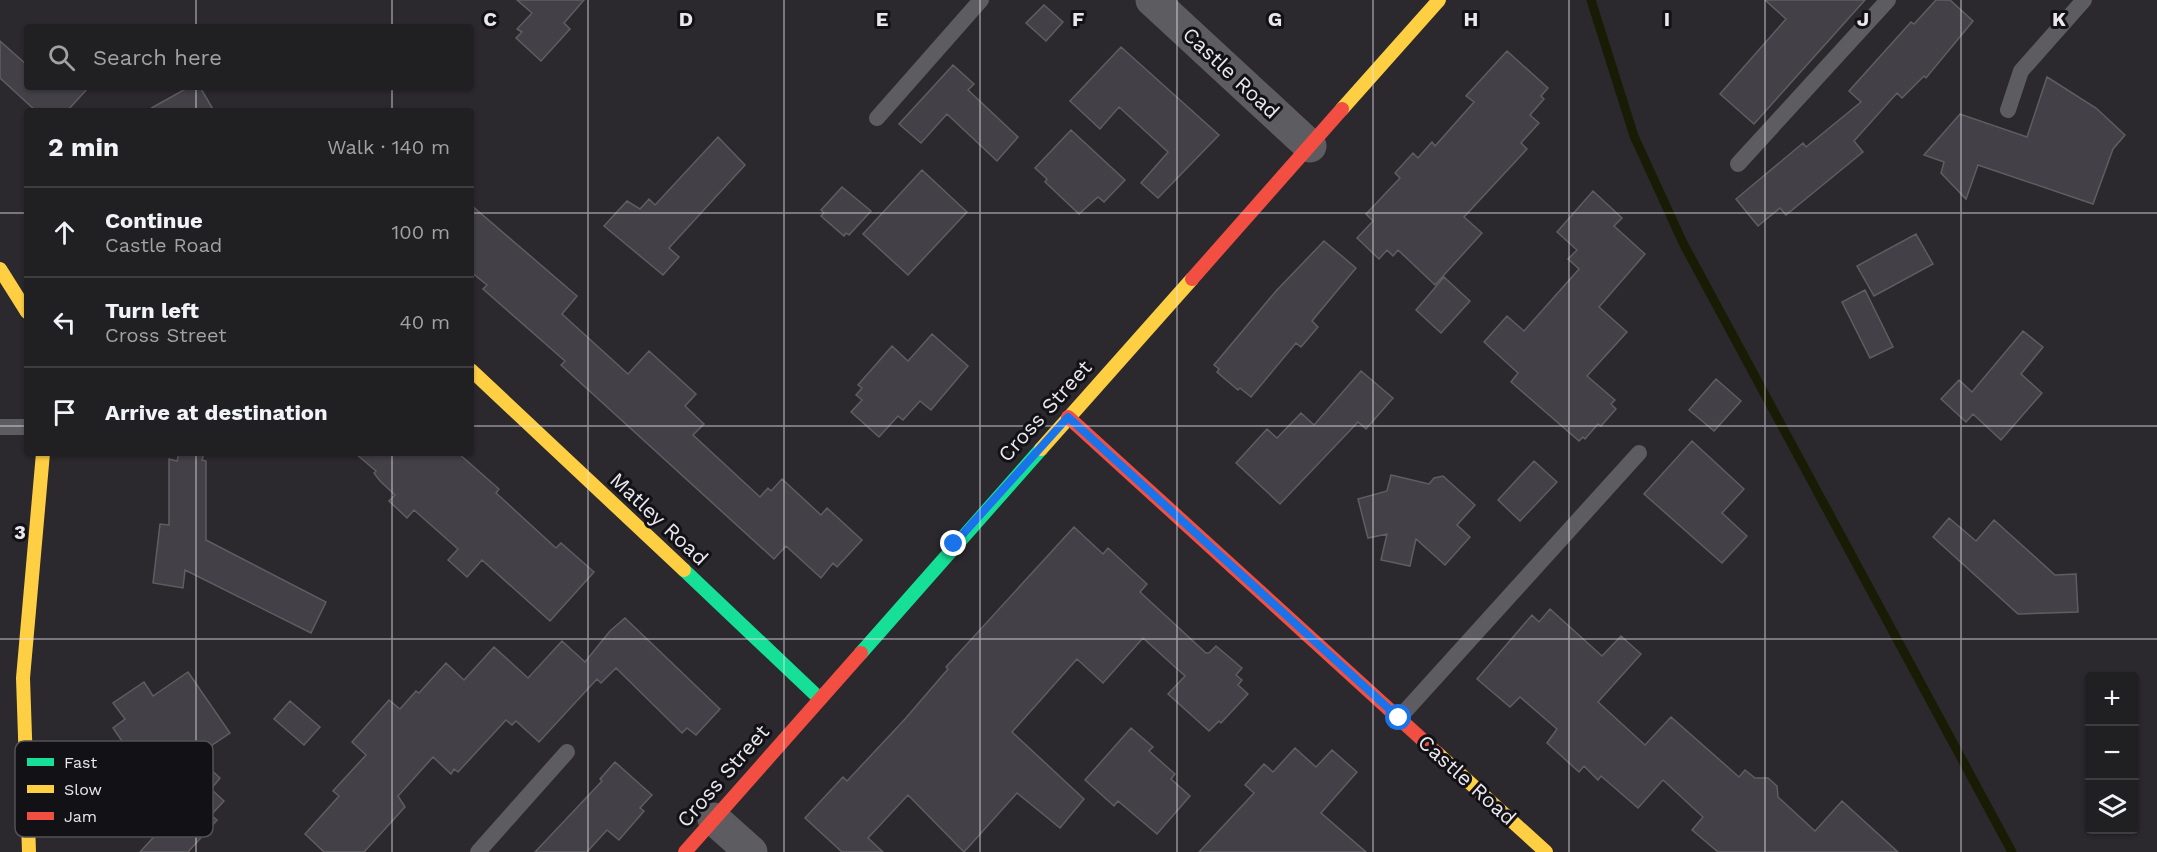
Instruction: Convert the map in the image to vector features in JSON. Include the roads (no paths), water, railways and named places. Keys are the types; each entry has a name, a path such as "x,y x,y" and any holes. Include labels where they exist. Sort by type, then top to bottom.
{"street":[{"name":"Castle Road","path":"1152,0 1310,146"},
{"name":"Cross Street","path":"685,852 1439,0"},
{"path":"0,268 24,307"},
{"name":"Matley Road","path":"474,373 819,698"},
{"name":"Castle Road","path":"1068,417 1546,852"},
{"path":"25,741 22,678 43,456"},
{"path":"714,819 751,852"},
{"path":"28,837 29,852"}],"lane":[{"path":"877,118 981,0"},
{"path":"1738,164 1888,0"},
{"path":"2008,110 2021,71 2084,0"},
{"path":"0,427 24,427"},
{"path":"1399,718 1639,453"},
{"path":"477,852 567,753"}],"waterway":[{"path":"1591,0 1634,136 1683,243 2012,852"}]}
